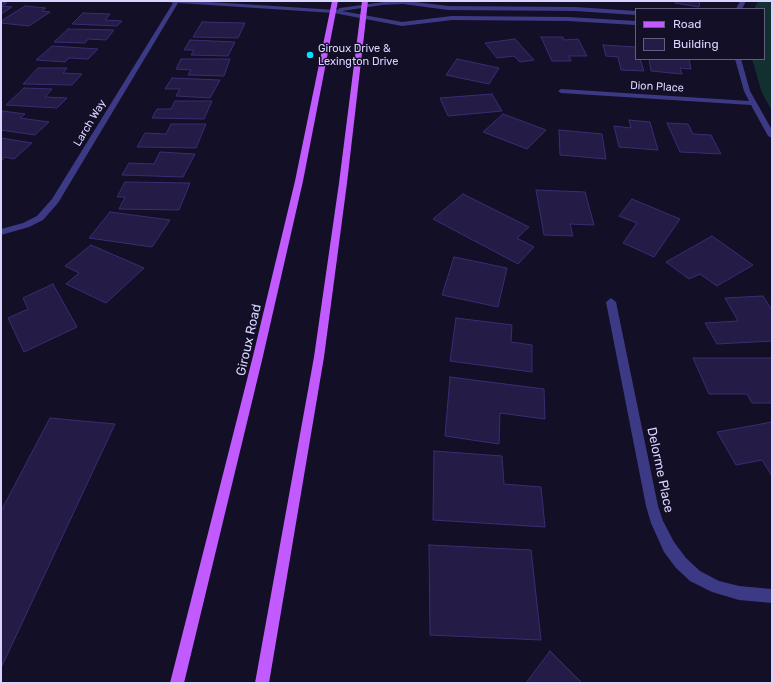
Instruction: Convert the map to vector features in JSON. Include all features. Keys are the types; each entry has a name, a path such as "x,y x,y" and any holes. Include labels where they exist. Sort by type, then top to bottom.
{"main road":[{"path":"262,683 319,357 365,4"},
{"name":"Giroux Road","path":"177,683 258,356 299,181 335,6"}],"street":[{"path":"174,1 335,6 403,2 448,8 575,9 635,13"},
{"name":"Larch Way","path":"1,232 26,225 40,218 55,201 174,1"},
{"path":"335,6 364,18 402,24 452,18 561,19 635,23"},
{"path":"738,60 745,86 752,103 772,136"},
{"name":"Dion Place","path":"560,91 752,103"},
{"name":"Delorme Place","path":"611,302 652,506 657,523 669,547 695,576 717,586 739,593 772,596"}],"green space":[{"path":"758,1 772,1 772,111 762,93 752,60 765,60 765,8 754,8"}],"building":[{"path":"676,1 700,1 699,7 675,3"},
{"path":"1,2 7,3 2,6 12,7 1,14"},
{"path":"25,6 46,8 42,11 50,12 29,26 1,23 1,21"},
{"path":"83,13 110,14 105,20 122,21 117,26 72,24"},
{"path":"202,22 245,23 238,38 193,37"},
{"path":"68,29 114,30 106,40 88,39 85,43 54,42"},
{"path":"541,37 563,37 564,40 578,39 587,56 569,56 571,61 552,61"},
{"path":"515,39 534,60 520,62 514,56 497,58 485,43"},
{"path":"190,40 235,42 228,56 191,55 194,50 184,50"},
{"path":"603,45 635,47 635,60 640,60 644,71 621,70 618,57 606,56"},
{"path":"52,46 98,49 88,59 69,58 65,62 36,60"},
{"path":"181,59 230,59 224,76 188,75 191,70 176,69"},
{"path":"457,59 499,68 489,84 446,75"},
{"path":"649,60 689,60 691,69 680,68 682,74 651,71"},
{"path":"38,68 67,68 63,73 82,74 72,85 23,84"},
{"path":"172,78 220,80 210,98 176,96 180,89 165,89"},
{"path":"24,88 52,89 45,97 67,98 57,108 6,105"},
{"path":"492,94 502,111 448,116 440,98"},
{"path":"175,101 212,101 204,119 152,118 157,109 171,109"},
{"path":"2,111 25,114 20,118 49,122 35,135 1,130"},
{"path":"503,114 546,130 527,149 483,132"},
{"path":"629,120 650,122 658,150 619,147 614,126 631,128"},
{"path":"667,123 688,124 693,134 711,135 721,154 680,152"},
{"path":"171,124 206,124 196,148 137,147 145,133 166,134"},
{"path":"559,130 602,134 606,159 560,155"},
{"path":"1,138 32,143 14,159 5,157 1,161"},
{"path":"160,152 195,154 183,177 122,175 129,163 154,164"},
{"path":"125,182 190,183 179,210 119,209 125,197 117,197"},
{"path":"536,190 585,192 594,225 570,224 573,236 544,235"},
{"path":"463,194 529,227 517,238 534,247 518,264 433,219"},
{"path":"632,199 680,219 654,257 623,243 637,223 619,216"},
{"path":"110,212 170,220 152,247 89,238"},
{"path":"712,236 753,265 717,286 700,274 689,279 666,262"},
{"path":"91,245 144,268 106,303 66,284 79,273 65,266"},
{"path":"454,257 507,268 498,307 442,295"},
{"path":"53,284 77,327 24,352 8,318 28,309 23,298"},
{"path":"763,296 772,310 772,341 717,344 705,323 738,321 725,298"},
{"path":"456,318 512,325 511,342 532,345 532,372 450,361"},
{"path":"693,358 772,358 772,403 752,403 747,394 709,394"},
{"path":"450,377 544,389 545,419 500,413 499,444 445,436"},
{"path":"50,418 115,424 1,668 1,511"},
{"path":"772,422 772,476 762,460 736,465 717,432"},
{"path":"434,451 502,456 504,484 541,487 545,527 433,520"},
{"path":"429,545 531,550 541,640 430,635"},
{"path":"550,651 582,683 526,683"}],"place":[{"name":"Giroux Drive & Lexington Drive","path":"310,55"}]}
